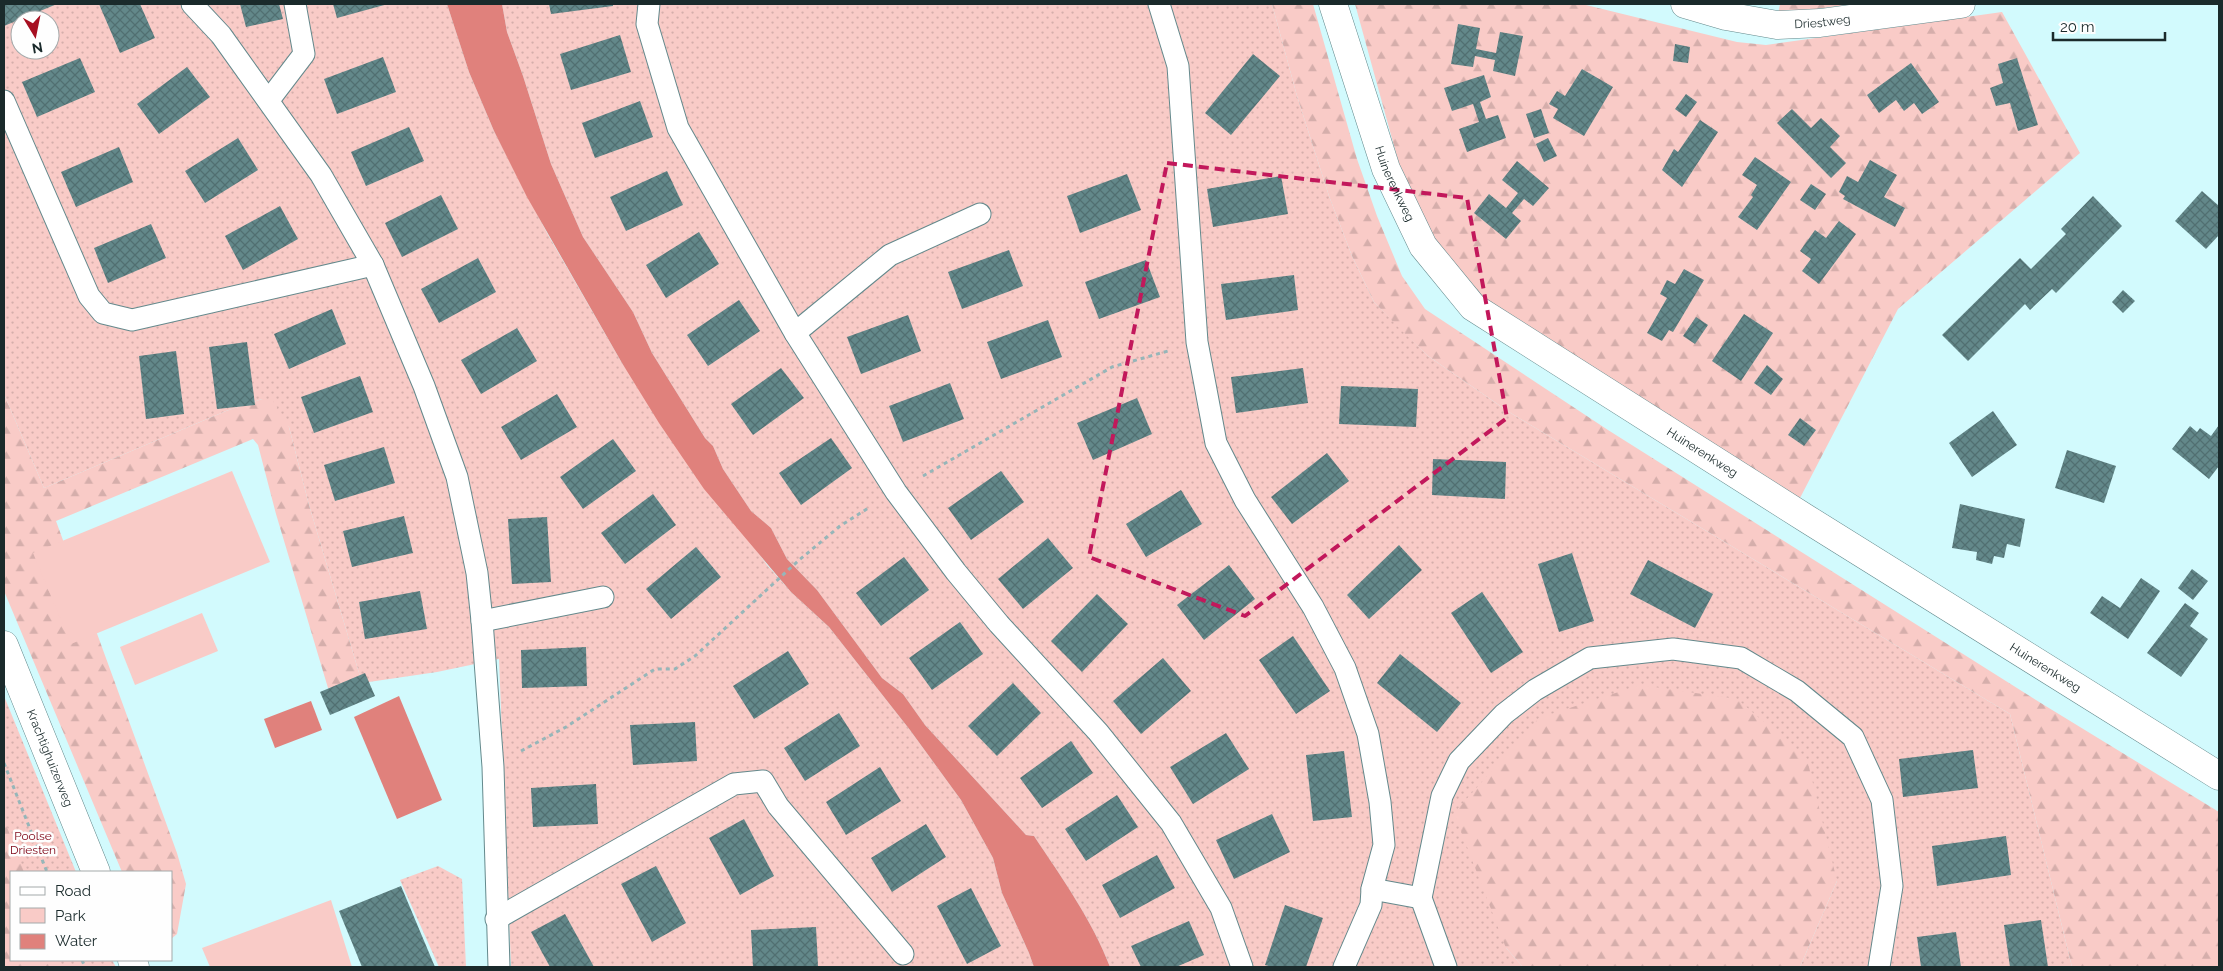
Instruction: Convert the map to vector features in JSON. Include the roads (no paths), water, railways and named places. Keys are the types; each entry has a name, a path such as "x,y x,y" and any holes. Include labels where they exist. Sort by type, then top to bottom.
{"street":[{"name":"Huinerenkweg","path":"1334,4 1386,169 1423,246 1473,307 1790,509 2219,776"},
{"name":"Driestweg","path":"1685,4 1726,16 1777,25 1820,23 1961,4"},
{"name":"Krachtighuizerweg","path":"4,645 96,871"}],"lane":[{"path":"192,4 221,35 269,100 321,175 373,265 424,386 456,477 477,573 482,621 493,767 496,919 499,967"},
{"path":"269,100 304,54 295,4"},
{"path":"649,4 647,24 678,128 795,333 896,492 998,624 1098,732 1171,823 1221,908 1242,967"},
{"path":"1159,4 1178,66 1197,342 1216,443 1244,500 1313,607 1344,668 1368,734 1380,802 1384,845 1372,889 1371,905 1344,967"},
{"path":"4,102 89,296 103,313 132,320 373,265"},
{"path":"795,333 890,255 980,214"},
{"path":"482,621 603,597"},
{"path":"1446,967 1421,898 1442,796 1459,761 1504,714 1535,690 1590,658 1673,649 1740,658 1797,691 1853,737 1882,800 1892,886 1879,967"},
{"path":"496,919 734,784 763,781 778,806 903,954"},
{"path":"1372,889 1421,898"}],"water":[{"path":"447,4 502,4 507,32 551,164 583,237 633,312 652,353 705,438 713,446 723,469 751,511 771,528 787,559 817,590 882,678 903,694 925,725 1026,835 1034,836 1085,916 1110,967 1034,967 1002,893 993,858 961,800 910,730 829,627 791,592 704,489 659,423 622,363 527,197 494,131 469,72"},
{"path":"399,696 442,800 397,819 354,717"},
{"path":"311,701 322,730 275,748 264,719"}],"park label":[{"name":"Poolse Driesten","path":"33,843"}]}
